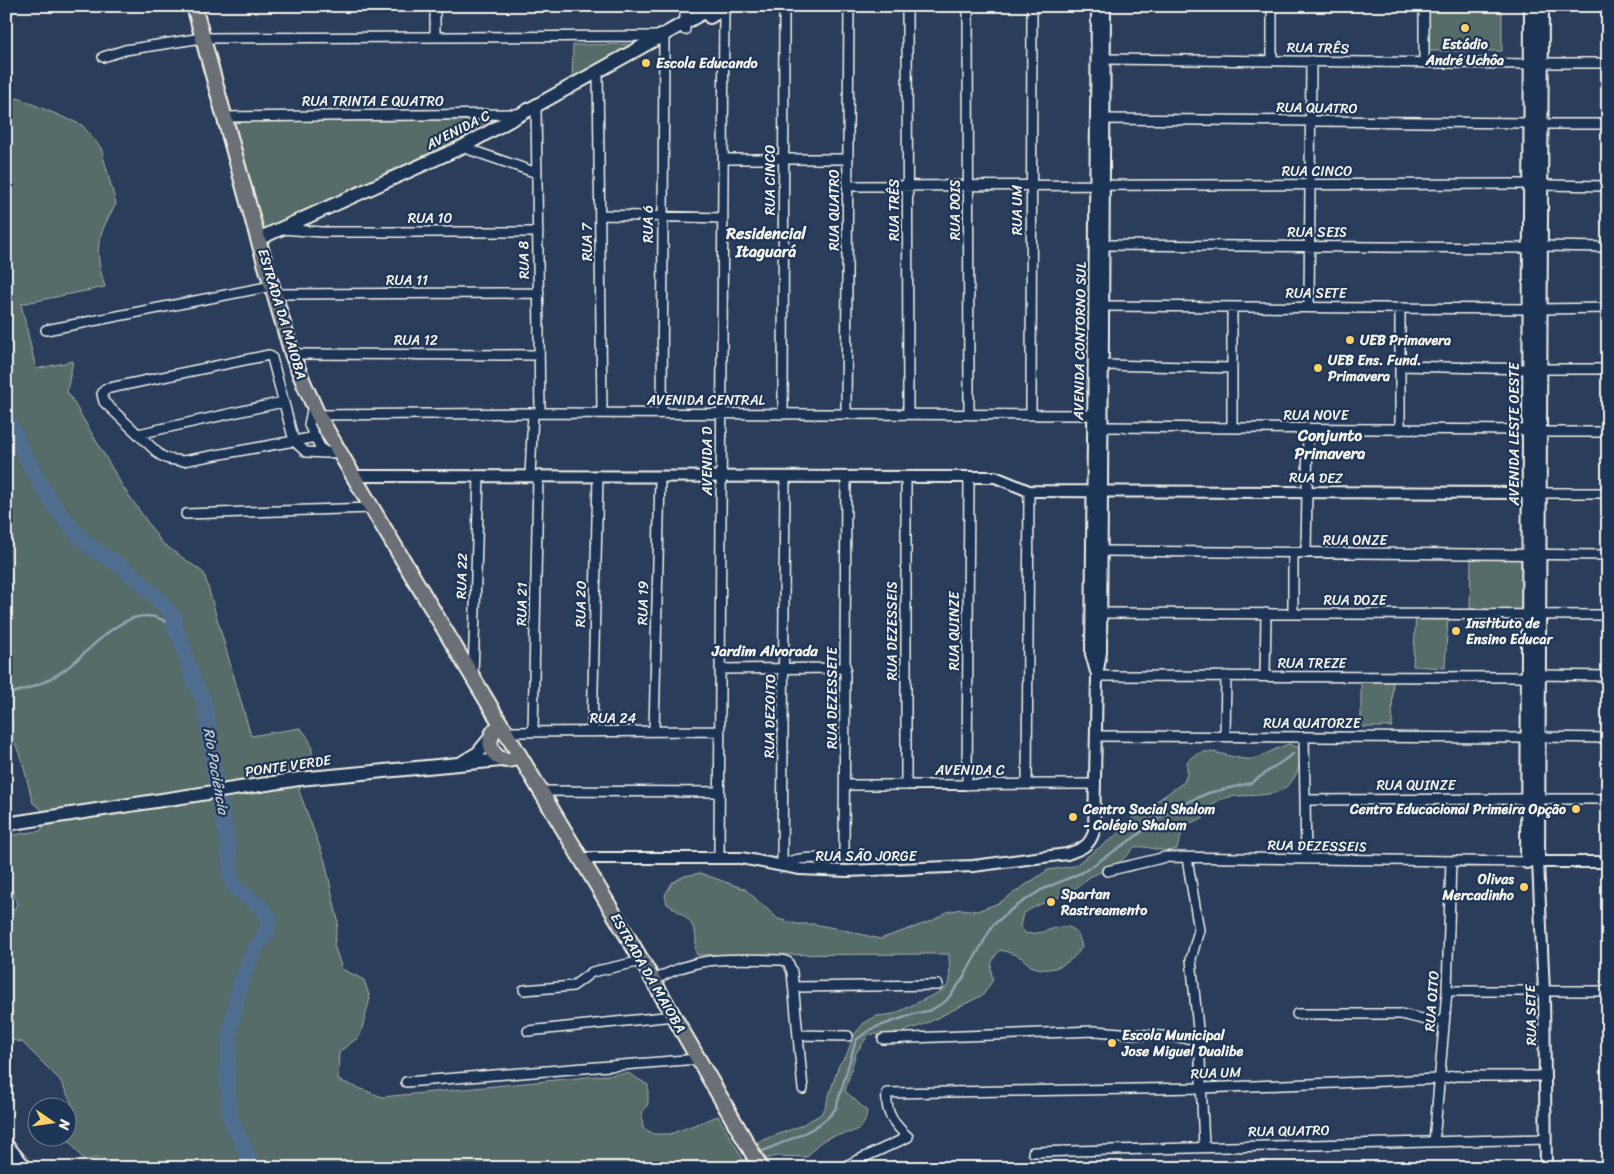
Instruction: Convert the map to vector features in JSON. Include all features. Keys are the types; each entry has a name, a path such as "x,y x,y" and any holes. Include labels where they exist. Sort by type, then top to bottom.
{"main road":[{"name":"ESTRADA DA MAIOBA","path":"194,6 258,239 292,354 316,409 340,452 487,701 498,733"},
{"name":"AVENIDA LESTE OESTE","path":"1531,6 1536,63 1533,862"},
{"name":"AVENIDA LESTE OESTE","path":"1536,63 1542,6"},
{"name":"AVENIDA C","path":"258,239 462,147 664,36 723,7"},
{"path":"498,733 509,758"},
{"path":"498,733 492,751 509,758"},
{"name":"PONTE VERDE","path":"456,765 478,753 498,733"},
{"name":"ESTRADA DA MAIOBA","path":"509,758 537,785 642,960 756,1160"},
{"name":"PONTE VERDE","path":"6,824 299,779 456,765 509,758"}],"street":[{"path":"435,6 435,37"},
{"path":"685,6 685,27"},
{"name":"RUA CINCO","path":"782,414 784,6"},
{"name":"RUA QUATRO","path":"846,414 849,6"},
{"name":"RUA TRÊS","path":"907,6 908,414"},
{"name":"RUA DOIS","path":"968,6 969,414"},
{"name":"RUA UM","path":"1031,415 1032,6"},
{"name":"AVENIDA CONTORNO SUL","path":"1097,6 1100,186 1104,244 1103,428 1097,490 1091,654 1097,676"},
{"name":"AVENIDA CONTORNO SUL","path":"1095,784 1097,676 1101,652 1102,551 1093,415 1100,186 1105,120 1105,6"},
{"path":"1272,6 1272,61"},
{"path":"1424,6 1424,62"},
{"name":"AVENIDA D","path":"718,857 723,7"},
{"path":"103,57 125,50 202,38 664,36"},
{"name":"RUA 6","path":"662,413 664,36"},
{"name":"RUA TRÊS","path":"1105,59 1608,63"},
{"path":"1309,307 1312,61"},
{"name":"RUA 7","path":"598,72 602,413"},
{"name":"RUA 8","path":"534,476 540,355 536,106"},
{"name":"RUA TRINTA E QUATRO","path":"226,117 521,114"},
{"name":"RUA QUATRO","path":"1105,120 1608,124"},
{"path":"462,147 537,173"},
{"path":"723,159 848,159"},
{"name":"RUA CINCO","path":"848,186 1608,186"},
{"path":"600,214 723,218"},
{"path":"306,217 312,227 322,232"},
{"name":"RUA 10","path":"279,229 322,232 538,232"},
{"name":"RUA SEIS","path":"1104,244 1608,247"},
{"name":"RUA 11","path":"46,330 274,290 539,293"},
{"name":"RUA SETE","path":"1104,306 1608,308"},
{"path":"1232,307 1232,428"},
{"path":"1400,308 1400,430"},
{"name":"RUA 12","path":"292,354 540,355"},
{"path":"316,437 294,441 183,461 168,459 160,455 104,402 102,394 105,389 269,356 272,358 294,441 306,452 340,452"},
{"path":"1103,364 1232,368"},
{"path":"1400,366 1608,370"},
{"path":"138,434 283,402"},
{"path":"316,409 309,422 325,453"},
{"name":"AVENIDA CENTRAL","path":"316,409 536,413 1093,415"},
{"name":"RUA NOVE","path":"1103,428 1608,432"},
{"path":"1306,553 1308,429"},
{"path":"354,476 969,477 1002,478 1029,491 1097,490"},
{"name":"RUA 22","path":"473,676 479,476"},
{"name":"RUA 21","path":"533,732 534,476"},
{"name":"RUA 20","path":"592,732 598,476"},
{"name":"RUA 19","path":"654,731 660,476"},
{"name":"RUA DEZOITO","path":"782,866 785,477"},
{"name":"RUA DEZESSETE","path":"782,866 790,860 800,857 836,858 844,852 846,786 846,477"},
{"name":"RUA DEZESSEIS","path":"906,477 906,785"},
{"name":"RUA QUINZE","path":"967,785 969,477"},
{"name":"RUA DEZ","path":"1097,490 1608,493"},
{"path":"1027,784 1029,491"},
{"path":"186,514 372,508"},
{"name":"RUA ONZE","path":"1102,551 1608,555"},
{"path":"1293,553 1293,614"},
{"name":"RUA DOZE","path":"1102,613 1608,615"},
{"path":"1266,613 1266,676"},
{"path":"720,669 846,668"},
{"name":"RUA TREZE","path":"1097,676 1608,676"},
{"path":"1225,736 1226,676"},
{"name":"RUA 24","path":"498,733 719,731"},
{"name":"RUA QUATORZE","path":"1096,736 1608,738"},
{"path":"1304,737 1306,859"},
{"name":"AVENIDA C","path":"846,786 1095,784"},
{"name":"RUA SÃO JORGE","path":"580,858 718,857 759,860 782,866 828,870 911,870 973,866 1067,854 1080,850 1090,842 1094,831 1095,784"},
{"path":"537,785 719,792"},
{"name":"RUA QUINZE","path":"1305,800 1608,800"},
{"name":"RUA DEZESSEIS","path":"1107,871 1166,858 1533,862"},
{"path":"1187,858 1199,930 1191,959 1199,1039 1204,1146"},
{"name":"RUA OITO","path":"1434,1142 1447,991 1451,861"},
{"path":"1533,862 1608,862"},
{"name":"RUA SETE","path":"1533,862 1544,992 1546,1168"},
{"path":"653,981 670,971 701,961 726,958 782,960 790,965 794,987 803,1089"},
{"path":"524,990 573,986 592,972 642,960"},
{"path":"794,987 938,985"},
{"path":"1447,991 1608,991"},
{"path":"1297,1014 1401,1014 1432,1021 1444,1021"},
{"path":"528,1031 674,1016"},
{"path":"883,1039 1121,1032 1199,1039"},
{"path":"799,1035 848,1036"},
{"path":"406,1082 698,1059"},
{"name":"RUA UM","path":"841,1168 908,1137 897,1126 887,1111 888,1094 1202,1088 1439,1079 1455,1076 1545,1076"},
{"name":"RUA QUATRO","path":"1033,1152 1204,1146 1546,1139"},
{"path":"6,1143 27,1168"}],"green space":[{"name":"Estádio André Uchôa","path":"1428,6 1502,6 1502,51 1427,51"},
{"path":"637,44 572,81 573,45"},
{"path":"18,98 82,125 101,148 116,204 104,226 99,244 99,263 105,287 21,304 36,369 73,361 67,391 123,487 162,543 204,573 251,736 300,728 311,743 312,758 310,766 299,791 325,861 338,921 334,945 342,969 364,980 370,998 360,1036 339,1052 338,1080 382,1097 628,1073 648,1085 648,1103 642,1114 643,1128 654,1134 670,1134 718,1116 748,1168 109,1168 103,1158 84,1160 73,1146 78,1146 78,1096 68,1096 60,1080 22,1042 6,1039 6,922 17,904 11,886 6,885 6,836 40,831 51,816 33,803 23,764 12,735 13,718 6,711 6,102"},
{"path":"500,120 262,231 235,122"},
{"path":"1471,557 1523,558 1524,610 1470,609"},
{"path":"1416,614 1448,616 1445,668 1413,666"},
{"path":"1361,678 1393,679 1392,727 1361,727"},
{"path":"1289,744 1302,749 1297,773 1286,787 1273,793 1225,798 1212,805 1203,819 1188,825 1182,833 1177,849 1166,851 1134,847 1125,858 1091,876 1068,893 1023,914 1020,926 1025,933 1042,932 1059,927 1073,929 1078,935 1082,947 1066,963 1053,968 1038,968 1031,966 1020,957 1000,950 992,964 993,980 983,995 925,1024 894,1035 869,1034 856,1053 845,1091 867,1111 862,1126 857,1130 824,1140 807,1157 777,1156 766,1159 757,1142 798,1127 820,1115 825,1108 839,1065 847,1054 854,1035 864,1023 877,1016 894,1014 945,989 950,982 949,954 697,955 693,927 687,918 667,904 665,895 672,883 684,876 700,873 745,889 778,919 797,924 813,924 840,929 880,939 932,921 947,912 961,909 977,911 999,903 1048,870 1074,866 1114,837 1130,820 1184,782 1187,774 1187,762 1194,756 1209,752 1253,759"}],"waterway":[{"name":"Rio Paciência","path":"6,415 42,487 65,520 93,549 113,561 146,587 175,619 174,628 180,638 192,676 203,699 214,774 229,849 231,880 238,890 261,907 269,917 267,931 254,950 240,985 231,1026 227,1071 230,1118 254,1168"},
{"path":"6,694 28,688 57,675 115,627 129,620 144,616 159,618 174,628"},
{"path":"759,1153 801,1135 829,1116 836,1108 856,1040 871,1029 931,1010 946,1001 962,980 993,925 1012,909 1041,890 1083,872 1135,837 1158,818 1208,793 1251,783 1293,754"},
{"path":"725,1168 749,1158"}],"place":[{"name":"Estádio André Uchôa","path":"1465,28"},
{"name":"Escola Educando","path":"646,63"},
{"name":"UEB Primavera","path":"1350,340"},
{"name":"UEB Ens. Fund. Primavera","path":"1318,368"},
{"name":"Instituto de Ensino Educar","path":"1456,631"},
{"name":"Centro Educacional Primeira Opção","path":"1576,809"},
{"name":"Centro Social Shalom - Colégio Shalom","path":"1073,817"},
{"name":"Olivas Mercadinho","path":"1524,887"},
{"name":"Spartan Rastreamento","path":"1051,902"},
{"name":"Escola Municipal Jose Miguel Dualibe","path":"1112,1043"}],"district":[{"name":"Residencial Itaguará","path":"766,242"},
{"name":"Conjunto Primavera","path":"1330,444"},
{"name":"Jardim Alvorada","path":"765,651"}]}
